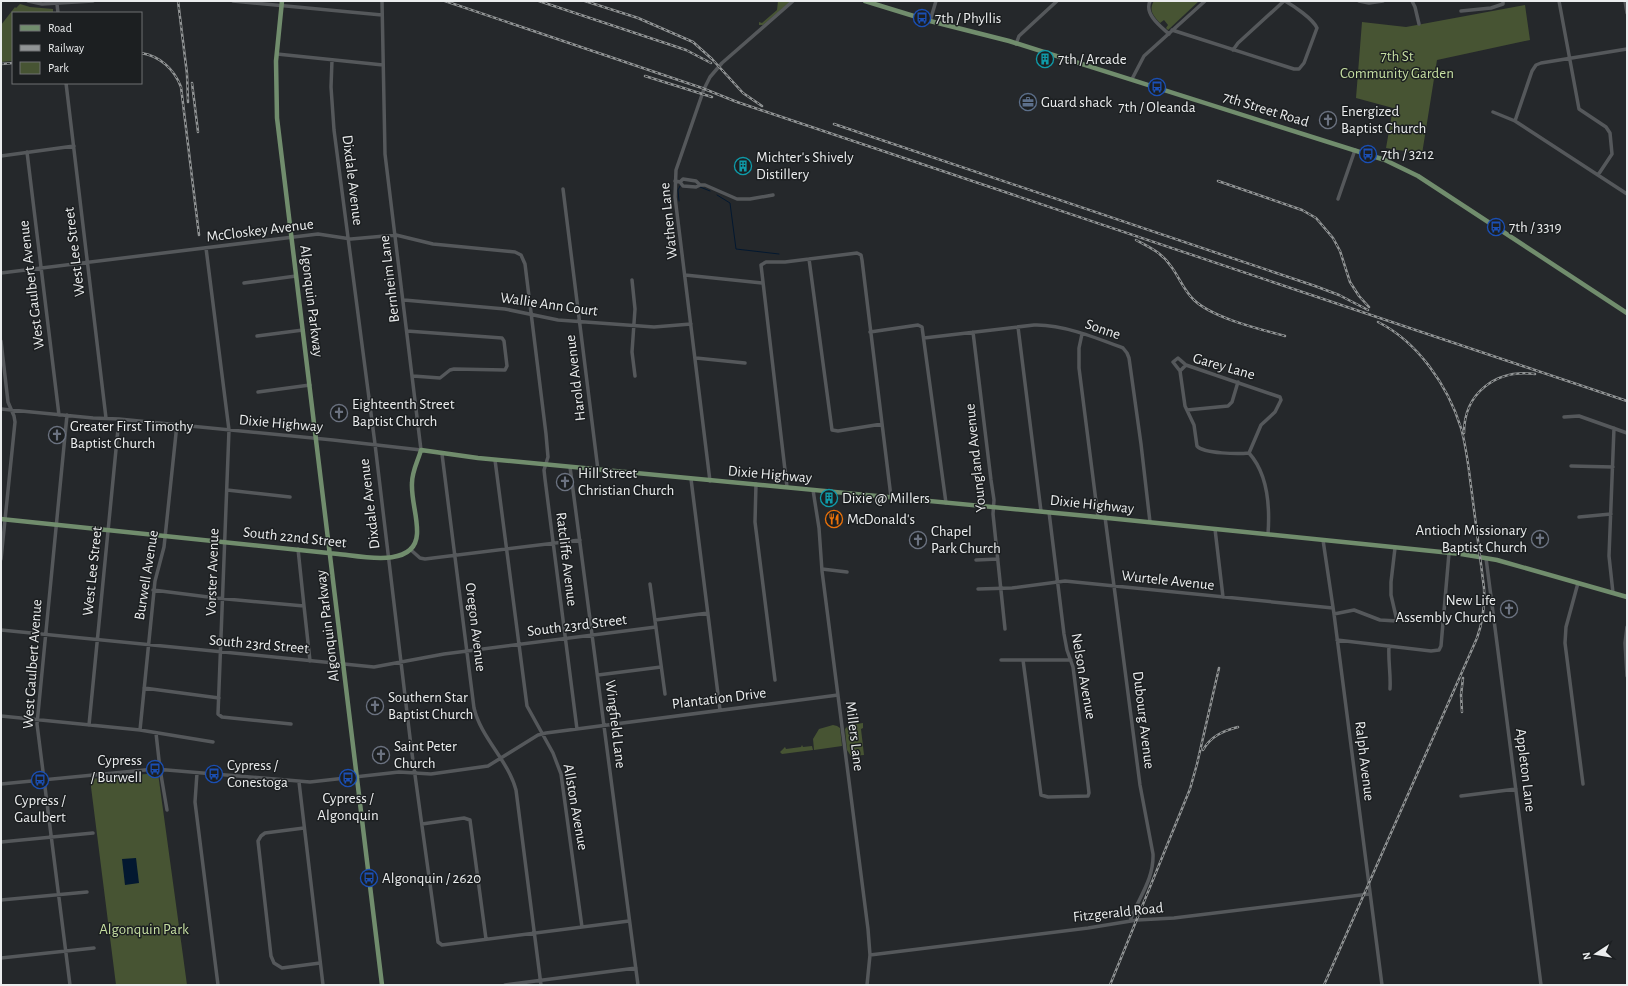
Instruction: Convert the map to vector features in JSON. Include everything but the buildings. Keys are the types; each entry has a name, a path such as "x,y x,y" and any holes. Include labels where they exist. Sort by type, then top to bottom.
{"main road":[{"name":"7th Street Road","path":"865,1 1132,79 1355,150 1401,167 1418,176 1627,313"},
{"name":"Algonquin Parkway","path":"282,3 277,54 277,118 382,985"},
{"name":"Dixie Highway","path":"421,450 495,460 993,508 1105,517 1449,553 1486,558 1627,597"},
{"name":"Bernheim Lane","path":"410,550 415,542 417,534 412,482 415,466 421,450"},
{"name":"South 22nd Street","path":"3,520 298,549 330,554 388,558 398,557 410,550"}],"street":[{"path":"28,1 42,4 94,1"},
{"path":"233,1 282,3 382,15"},
{"name":"Bernheim Lane","path":"382,1 385,154 404,300 421,450"},
{"name":"Wathen Lane","path":"710,480 674,181 680,155 704,89 710,77 730,55 793,1"},
{"path":"930,21 936,1"},
{"path":"1016,44 1019,36 1057,1"},
{"path":"1150,1 1148,8 1150,15 1169,34"},
{"path":"1132,79 1144,56 1205,1"},
{"path":"1172,30 1233,50 1294,69 1301,68 1307,57 1317,28 1295,7 1284,1 1238,43 1233,50"},
{"path":"1359,1 1369,3 1383,1"},
{"path":"1412,1 1419,24"},
{"path":"1559,1 1579,109 1606,128 1610,133 1612,151 1598,175"},
{"path":"1625,1 1627,13"},
{"path":"1461,12 1490,8 1503,2"},
{"path":"57,4 58,12"},
{"path":"1515,121 1533,68 1540,64 1627,49"},
{"path":"277,54 383,65"},
{"name":"Dixdale Avenue","path":"332,60 332,112 400,663 439,944 486,939"},
{"name":"West Lee Street","path":"66,84 106,418"},
{"path":"1493,112 1515,121 1627,194"},
{"path":"1,156 74,146"},
{"path":"1338,199 1355,150"},
{"name":"West Gaulbert Avenue","path":"28,152 59,415"},
{"path":"680,182 683,179 696,181 700,185"},
{"path":"674,181 680,182 683,186 696,187 705,185 736,199 750,199 773,195"},
{"name":"Harold Avenue","path":"563,189 598,470"},
{"name":"McCloskey Avenue","path":"1,273 318,234 348,239 396,235 433,244 515,252 521,255"},
{"name":"Vorster Avenue","path":"206,248 229,430 218,698 219,716 291,724"},
{"path":"787,487 761,265 763,263 857,253 860,255 891,497"},
{"name":"Ratcliffe Avenue","path":"521,255 525,264 546,434 548,457 544,474 577,729"},
{"path":"809,259 831,427 833,431 882,424"},
{"path":"685,275 762,283"},
{"path":"244,283 296,276"},
{"path":"632,280 635,309 632,352 635,376"},
{"name":"Wallie Ann Court","path":"404,300 504,309 558,320 664,327 691,324"},
{"path":"870,332 918,325 921,326 924,338 946,503"},
{"name":"Sonne","path":"924,338 1034,325 1052,325 1123,348 1128,355 1141,444 1150,522"},
{"path":"1018,327 1041,511"},
{"path":"257,336 303,330"},
{"path":"407,331 502,338 504,341 507,366 505,370 500,371 454,369 450,370 440,378 412,376"},
{"name":"Youngland Avenue","path":"973,332 992,487 1006,629"},
{"path":"1082,334 1079,348 1079,368 1098,517"},
{"path":"1,341 8,402 14,416 3,520 1,559"},
{"path":"696,358 745,363"},
{"path":"1180,371 1173,362 1178,358 1186,365"},
{"name":"Garey Lane","path":"1186,365 1280,397 1281,400 1275,412 1261,425 1249,453 1240,454 1203,450 1199,448 1196,443 1194,425 1185,406 1180,371 1186,365"},
{"path":"1188,410 1228,406 1232,402 1238,382"},
{"path":"258,392 310,385"},
{"name":"Dixie Highway","path":"1,410 177,424 421,450"},
{"name":"West Gaulbert Avenue","path":"67,415 37,720 70,985"},
{"path":"1564,417 1579,416 1627,433"},
{"name":"West Lee Street","path":"89,725 119,419"},
{"name":"Burwell Avenue","path":"140,730 154,590 165,536 177,424"},
{"path":"1614,428 1609,556 1614,593"},
{"path":"1249,453 1257,464 1266,488 1269,515 1268,534"},
{"name":"Oregon Avenue","path":"442,454 476,714 511,776 516,790 541,985"},
{"name":"Allston Avenue","path":"495,460 527,706 553,753 561,774 582,927"},
{"path":"1572,466 1613,468"},
{"name":"Wingfield Lane","path":"570,467 638,985"},
{"path":"691,478 720,710"},
{"path":"756,484 756,522 775,680"},
{"path":"227,490 290,497"},
{"name":"Millers Lane","path":"812,490 819,528 822,569 870,955 867,985"},
{"name":"Nelson Avenue","path":"1023,660 1041,795 1048,797 1085,797 1089,795 1073,667 1066,643 1049,512"},
{"path":"1579,517 1611,514"},
{"name":"Dubourg Avenue","path":"1105,517 1140,785 1153,854 1153,866 1149,881 1130,921"},
{"path":"1215,529 1223,597"},
{"path":"410,550 420,558 425,559 580,540"},
{"name":"Ralph Avenue","path":"1323,540 1382,985"},
{"path":"1334,614 1354,610 1380,620 1397,621 1391,595 1395,548"},
{"path":"298,549 310,661"},
{"path":"1337,640 1438,650 1441,646 1449,553"},
{"name":"Appleton Lane","path":"1486,558 1541,985"},
{"path":"976,560 998,559"},
{"path":"822,569 847,572"},
{"name":"Wurtele Avenue","path":"978,589 1001,588 1058,581 1333,608"},
{"path":"1578,583 1566,628 1565,643 1583,784"},
{"path":"650,584 665,694"},
{"path":"154,590 223,599 304,606"},
{"path":"655,620 708,613"},
{"name":"South 23rd Street","path":"1,630 374,668 467,651 656,627"},
{"path":"1627,627 1625,643 1627,676"},
{"path":"1389,646 1388,663 1391,675 1390,689"},
{"path":"1001,660 1071,660"},
{"path":"598,675 661,667"},
{"path":"144,688 218,698"},
{"name":"Plantation Drive","path":"542,734 838,695"},
{"path":"1,716 140,730 213,742"},
{"path":"156,733 167,810"},
{"path":"1,784 160,769 299,782 314,782 399,772 431,774 488,766 542,734"},
{"path":"198,773 195,802 218,985"},
{"path":"299,782 323,985"},
{"path":"1460,796 1516,789"},
{"path":"422,824 464,818 470,820 486,939 630,921"},
{"path":"304,828 265,833 258,839 266,918 272,961 276,966 282,968 320,963"},
{"path":"1,842 93,833"},
{"path":"1,900 87,892"},
{"name":"Fitzgerald Road","path":"870,955 1088,928 1130,921 1174,918 1369,894"},
{"path":"1,958 94,948"},
{"path":"505,985 636,968"}],"green space":[{"path":"778,1 791,1 763,25 759,25 759,22 762,23 777,10"},
{"path":"1154,1 1199,1 1168,30 1166,28 1168,25 1164,20 1160,23 1152,13 1152,5"},
{"path":"20,4 30,7 53,9 53,12 12,12 12,61 1,62 1,25 15,7 16,8"},
{"name":"7th St Community Garden","path":"1525,5 1530,40 1437,60 1422,154 1386,148 1393,108 1356,98 1362,22 1406,27"},
{"path":"863,723 863,728 861,729 864,755 851,756 847,750 845,729 849,725"},
{"path":"833,725 840,728 842,746 814,750 813,739 819,729"},
{"path":"802,745 803,747 812,746 813,750 782,754 780,752 785,747 786,749 801,747"},
{"name":"Algonquin Park","path":"158,773 187,985 116,985 90,779"}],"water":[{"path":"136,858 139,883 125,885 122,859"}],"waterway":[{"path":"679,201 678,190 680,186"},
{"path":"700,187 710,191"},
{"path":"717,195 730,203 736,249 779,254"}],"railway":[{"path":"178,1 187,74 188,102"},
{"path":"445,1 702,88 737,102 1627,401"},
{"path":"539,1 686,50 711,63"},
{"path":"585,1 638,18 693,42 712,59 743,93 762,106"},
{"path":"142,53 154,57 166,64 178,80 181,87 199,235"},
{"path":"1,64 12,63"},
{"path":"645,76 712,97"},
{"path":"192,83 198,132"},
{"path":"834,124 1315,286 1339,295 1368,310"},
{"path":"1218,181 1302,210 1316,218 1333,238 1340,251 1350,282 1359,296 1369,307"},
{"path":"1136,240 1163,257 1173,269 1190,296 1202,306 1237,322 1285,336"},
{"path":"1324,985 1477,638 1484,607 1484,588 1468,461 1461,428 1440,381 1430,367 1406,341 1378,322"},
{"path":"1464,433 1465,419 1470,406 1476,395 1485,387 1495,380 1507,375 1521,373 1535,374"},
{"path":"1110,985 1190,789 1219,668"},
{"path":"1462,712 1461,695 1463,678"},
{"path":"1203,750 1206,745 1218,735 1227,730 1238,727"}],"place":[{"name":"7th / Phyllis","path":"922,18"},
{"name":"7th / Arcade","path":"1045,59"},
{"name":"7th / Oleanda","path":"1157,87"},
{"name":"Guard shack","path":"1028,102"},
{"name":"Energized Baptist Church","path":"1328,120"},
{"name":"7th / 3212","path":"1368,154"},
{"name":"Michter's Shively Distillery","path":"743,166"},
{"name":"7th / 3319","path":"1496,227"},
{"name":"Eighteenth Street Baptist Church","path":"339,413"},
{"name":"Greater First Timothy Baptist Church","path":"57,435"},
{"name":"Hill Street Christian Church","path":"565,482"},
{"name":"Dixie @ Millers","path":"829,498"},
{"name":"McDonald's","path":"834,519"},
{"name":"Antioch Missionary Baptist Church","path":"1540,539"},
{"name":"Chapel Park Church","path":"918,540"},
{"name":"New Life Assembly Church","path":"1509,609"},
{"name":"Southern Star Baptist Church","path":"375,706"},
{"name":"Saint Peter Church","path":"381,755"},
{"name":"Cypress / Burwell","path":"155,769"},
{"name":"Cypress / Conestoga","path":"214,774"},
{"name":"Cypress / Algonquin","path":"348,778"},
{"name":"Cypress / Gaulbert","path":"40,780"},
{"name":"Algonquin / 2620","path":"369,878"}]}
